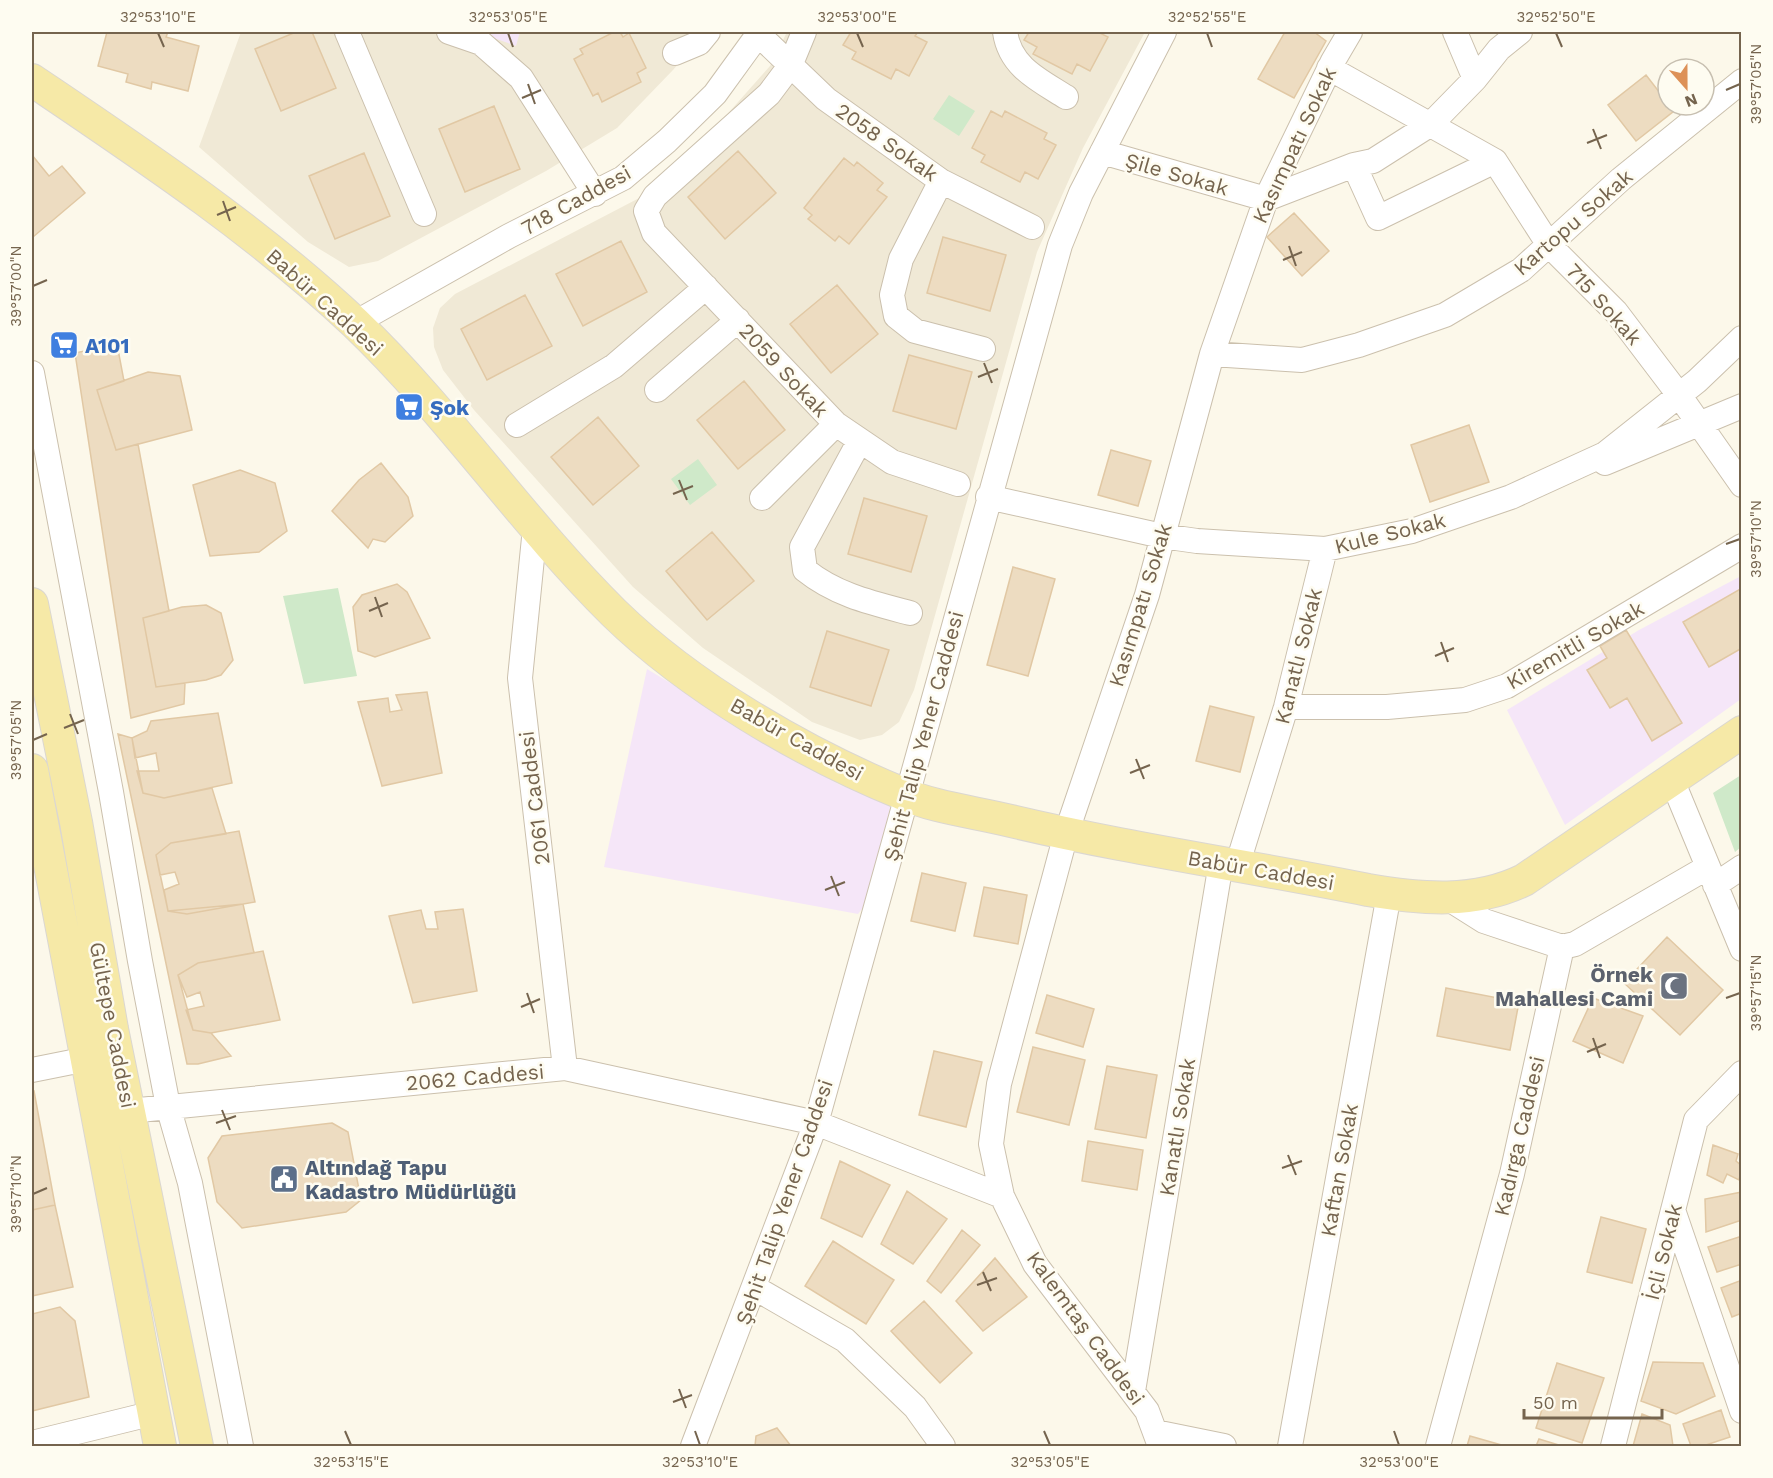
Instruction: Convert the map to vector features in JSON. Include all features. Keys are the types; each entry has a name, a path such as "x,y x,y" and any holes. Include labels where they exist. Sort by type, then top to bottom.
{"main road":[{"name":"Babür Caddesi","path":"39,88 219,208 355,323 420,393 535,528 614,612 666,657 739,709 838,763 907,796 1066,834 1229,865 1389,894 1446,897 1491,893 1524,880 1742,732"},
{"name":"Gültepe Caddesi","path":"32,604 76,822 112,1029 197,1446"},
{"name":"Gültepe Caddesi","path":"32,770 160,1446"}],"street":[{"path":"347,32 424,214"},
{"path":"449,32 481,43 521,78 595,194"},
{"path":"675,53 699,43 708,32"},
{"path":"790,66 804,32"},
{"path":"1005,32 1006,40 1021,68 1066,97"},
{"name":"Şehit Talip Yener Caddesi","path":"695,1445 816,1123 988,496 1060,245 1101,152 1164,32"},
{"path":"1455,32 1475,79"},
{"path":"1266,199 1354,165 1373,161 1431,124 1475,79 1499,49 1520,32"},
{"name":"718 Caddesi","path":"355,323 500,241 623,178 667,141 715,94 759,33"},
{"name":"2058 Sokak","path":"759,33 826,99 941,181 1032,227"},
{"name":"Kasımpatı Sokak","path":"1002,1196 991,1144 999,1084 1066,834 1147,595 1212,354 1266,199 1346,33"},
{"name":"2059 Sokak","path":"790,66 769,94 656,196 646,211 654,233 836,424 859,442 892,462 958,484"},
{"name":"715 Sokak","path":"1329,68 1495,161 1549,245 1616,312 1680,395 1742,485"},
{"name":"Kartopu Sokak","path":"1212,354 1302,360 1359,345 1445,315 1521,270 1621,179 1742,81"},
{"name":"Şile Sokak","path":"1101,152 1266,199"},
{"path":"1354,165 1378,218 1495,161"},
{"path":"941,181 901,259 892,295 896,316 915,331 983,349"},
{"path":"517,425 614,366 706,287"},
{"path":"657,390 738,320"},
{"name":"Kule Sokak","path":"988,496 1162,536 1325,549 1412,531 1511,497 1605,454 1680,395 1742,338"},
{"path":"32,373 168,1106 190,1183 242,1446"},
{"path":"1568,471 1612,461 1742,406"},
{"path":"762,498 836,424"},
{"path":"859,442 802,548 805,570 824,585 848,596 910,613"},
{"name":"2061 Caddesi","path":"535,528 520,678 565,1068"},
{"name":"Kiremitli Sokak","path":"1286,707 1387,707 1465,700 1507,686 1742,546"},
{"name":"Kanatlı Sokak","path":"1133,1391 1229,865 1286,707 1325,549"},
{"path":"1672,780 1742,949"},
{"path":"1446,897 1484,921 1562,947 1575,944 1712,876 1742,867"},
{"name":"Kaftan Sokak","path":"1290,1446 1389,894"},
{"name":"Kadırga Caddesi","path":"1438,1446 1512,1174 1562,947"},
{"path":"32,1070 87,1059"},
{"name":"2062 Caddesi","path":"129,1111 565,1068 816,1123"},
{"name":"İçli Sokak","path":"1613,1446 1696,1120 1742,1073"},
{"path":"816,1123 1002,1196"},
{"name":"Kalemtaş Caddesi","path":"1002,1196 1035,1264 1148,1411 1157,1439"},
{"path":"1673,1210 1742,1411"},
{"path":"755,1288 844,1340 915,1407 943,1446"},
{"path":"32,1443 154,1413"},
{"path":"1157,1439 1224,1446"}],"shaded area":[{"path":"241,32 706,32 617,128 546,171 378,261 349,267 308,242 199,147"},
{"path":"477,32 520,32 516,46"},
{"path":"787,32 1145,32 1083,148 1037,252 914,690 899,722 882,735 860,740 812,722 703,648 633,587 474,410 443,370 434,347 433,328 440,308 455,294 645,195 707,137 770,66"},
{"path":"1741,576 1741,699 1565,825 1507,710 1639,630"},
{"path":"647,669 840,785 891,804 866,904 858,914 604,867"}],"green space":[{"path":"949,95 975,111 959,136 933,119"},
{"path":"698,459 717,485 690,505 671,479"},
{"path":"338,588 357,676 304,684 283,596"},
{"path":"1741,775 1741,847 1735,852 1713,793"}],"building":[{"path":"107,32 168,32 166,37 199,46 188,91 152,82 151,89 126,82 128,74 98,66"},
{"path":"296,32 312,32 336,88 281,111 255,49"},
{"path":"614,32 620,32 623,37 629,33 646,68 637,73 641,82 602,102 598,93 593,96 574,59 583,54 580,49"},
{"path":"851,32 918,32 915,36 927,42 909,76 896,69 891,79 852,59 856,52 843,45"},
{"path":"1029,32 1098,32 1108,37 1090,71 1077,64 1072,74 1033,54 1037,47 1024,40"},
{"path":"1285,32 1314,32 1326,41 1294,98 1258,79"},
{"path":"1646,75 1656,88 1656,117 1666,117 1636,141 1608,105"},
{"path":"494,106 520,169 465,192 439,129"},
{"path":"991,111 1002,117 1005,111 1047,133 1044,139 1056,145 1038,179 1025,172 1020,182 981,162 985,155 972,148"},
{"path":"738,151 776,193 725,239 688,197"},
{"path":"364,153 390,216 335,239 309,176"},
{"path":"32,155 49,176 62,166 85,193 33,237"},
{"path":"844,158 854,166 857,162 883,183 877,190 887,197 849,244 839,236 835,241 808,219 812,215 804,208"},
{"path":"1294,213 1329,251 1302,276 1267,237"},
{"path":"943,237 1006,255 990,311 927,293"},
{"path":"621,241 647,292 583,326 556,274"},
{"path":"837,285 878,334 831,373 790,324"},
{"path":"525,295 552,346 487,380 461,329"},
{"path":"117,344 124,381 97,390 116,450 138,444 169,611 143,618 156,687 185,683 184,704 131,718 75,353"},
{"path":"909,355 972,372 956,429 893,411"},
{"path":"148,372 180,376 192,430 116,450 97,390"},
{"path":"744,381 785,430 738,469 697,420"},
{"path":"598,417 639,466 593,505 551,457"},
{"path":"1469,425 1489,482 1430,502 1411,445"},
{"path":"1111,450 1151,461 1138,506 1098,495"},
{"path":"381,463 408,497 413,516 385,542 373,539 368,548 332,511 359,480"},
{"path":"240,470 275,483 287,531 259,552 210,556 193,485"},
{"path":"864,498 927,516 911,572 848,554"},
{"path":"712,532 754,581 707,620 666,571"},
{"path":"1013,567 1055,579 1028,676 987,665"},
{"path":"397,584 407,592 430,638 375,657 358,651 353,607 362,595"},
{"path":"1742,588 1742,648 1709,667 1683,622"},
{"path":"206,605 221,613 233,660 221,675 206,680 156,687 143,618 182,607"},
{"path":"1626,630 1682,723 1652,741 1627,698 1610,708 1587,670 1607,658 1600,646"},
{"path":"827,631 889,650 871,706 810,687"},
{"path":"427,692 442,773 382,786 358,702 388,698 390,712 402,710 396,695"},
{"path":"1210,706 1254,717 1240,772 1196,761"},
{"path":"218,713 232,783 164,798 143,793 137,771 159,771 156,753 135,758 132,738 147,731 151,721"},
{"path":"118,734 132,738 143,793 164,798 212,788 226,834 171,843 156,855 168,911 243,904 254,953 198,963 178,975 193,1030 211,1033 231,1056 198,1064 187,1064"},
{"path":"239,831 255,902 187,914 168,911 164,890 179,884 175,872 160,875 156,855 171,843"},
{"path":"922,873 966,883 955,931 911,921"},
{"path":"984,887 1027,895 1018,944 974,936"},
{"path":"463,909 477,991 413,1003 389,916 421,910 426,929 438,929 435,912"},
{"name":"Örnek Mahallesi Cami","path":"1667,937 1723,990 1680,1035 1624,983"},
{"path":"263,951 280,1020 211,1033 193,1030 186,1010 204,1006 200,992 187,997 178,975 198,963"},
{"path":"1446,988 1519,1002 1510,1050 1437,1036"},
{"path":"1047,995 1094,1009 1083,1047 1036,1033"},
{"path":"1593,998 1643,1016 1623,1063 1573,1041"},
{"path":"1033,1047 1085,1060 1069,1125 1017,1112"},
{"path":"934,1051 982,1062 966,1127 919,1115"},
{"path":"1107,1066 1157,1075 1146,1138 1095,1129"},
{"path":"34,1091 55,1205 32,1210 32,1092"},
{"name":"Altındağ Tapu Kadastro Müdürlüğü","path":"332,1123 348,1132 361,1200 346,1212 242,1228 217,1202 208,1158 222,1136"},
{"path":"1088,1141 1143,1150 1137,1190 1082,1181"},
{"path":"1713,1145 1738,1154 1736,1161 1742,1166 1739,1180 1727,1174 1723,1183 1707,1175"},
{"path":"840,1161 890,1185 862,1237 821,1218"},
{"path":"907,1191 947,1219 913,1264 881,1244"},
{"path":"1742,1192 1742,1220 1706,1232 1705,1199"},
{"path":"55,1205 73,1287 32,1296 32,1210"},
{"path":"1601,1217 1646,1229 1632,1283 1587,1272"},
{"path":"962,1230 980,1245 941,1293 927,1281"},
{"path":"1742,1236 1742,1264 1717,1272 1708,1247"},
{"path":"833,1241 894,1280 866,1324 805,1286"},
{"path":"995,1258 1027,1297 983,1331 956,1301"},
{"path":"1742,1280 1742,1313 1732,1317 1721,1288"},
{"path":"924,1301 972,1353 940,1383 891,1331"},
{"path":"60,1307 75,1321 89,1397 32,1411 32,1314"},
{"path":"1653,1362 1703,1363 1715,1396 1676,1414 1641,1401"},
{"path":"1557,1363 1604,1378 1582,1443 1536,1428"},
{"path":"1721,1410 1730,1437 1703,1446 1691,1446 1683,1424"},
{"path":"1642,1414 1670,1425 1673,1446 1633,1446"},
{"path":"777,1428 791,1446 755,1446 756,1436"},
{"path":"1470,1436 1505,1446 1467,1446"},
{"path":"1539,1439 1562,1446 1536,1446"}],"place":[{"name":"A101","path":"64,345"},
{"name":"Şok","path":"409,407"},
{"name":"Örnek Mahallesi Cami","path":"1674,986"},
{"name":"Altındağ Tapu Kadastro Müdürlüğü","path":"284,1179"}]}
